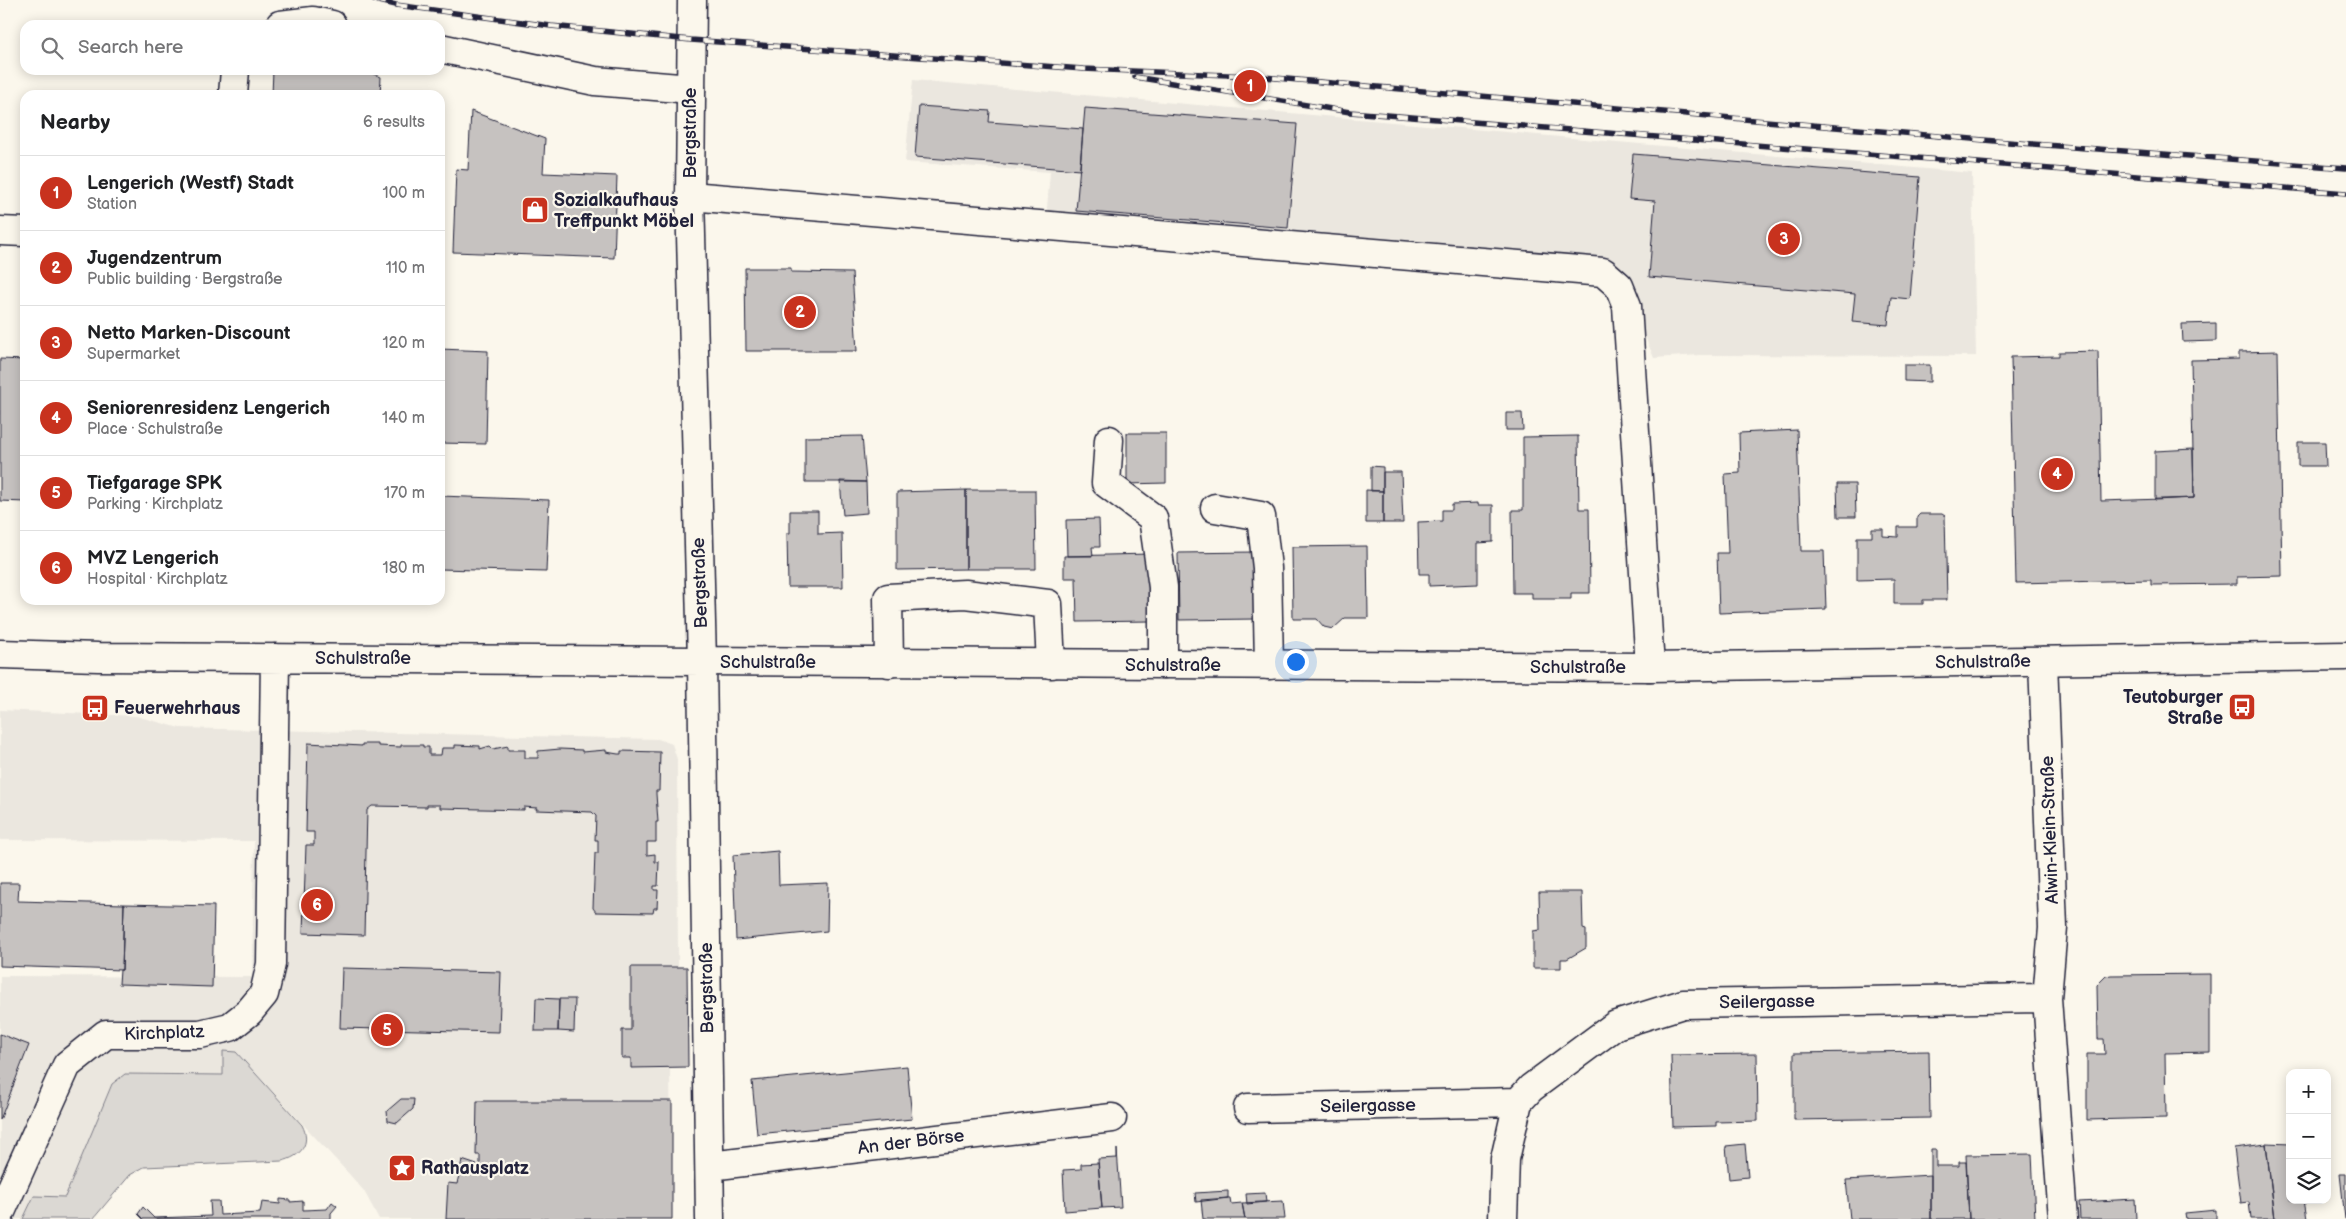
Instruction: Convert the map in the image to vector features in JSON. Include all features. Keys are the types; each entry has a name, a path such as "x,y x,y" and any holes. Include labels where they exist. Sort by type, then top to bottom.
{"street":[{"name":"Bergstraße","path":"692,0 690,196 702,661 710,1166"},
{"path":"445,49 595,81 691,88"},
{"path":"233,90 235,75"},
{"path":"690,196 1603,272 1619,286 1627,306 1650,667"},
{"path":"0,231 20,232"},
{"path":"1109,440 1106,483 1153,518 1163,587 1162,664"},
{"path":"1215,508 1261,516 1267,568 1269,666"},
{"path":"889,663 888,598 965,594 1048,604 1051,664"},
{"name":"Schulstraße","path":"0,654 1269,666 1650,667 2346,656"},
{"name":"Kirchplatz","path":"0,1214 67,1065 106,1034 200,1034 230,1027 249,1012 264,994 271,964 275,658"},
{"name":"Alwin-Klein-Straße","path":"2043,661 2053,928 2046,998 2063,1219"},
{"name":"Seilergasse","path":"1248,1108 1518,1102 1531,1088 1616,1025 1683,1004 2046,998"},
{"path":"1503,1219 1505,1159 1518,1102"},
{"name":"An der Börse","path":"710,1166 1112,1118"},
{"path":"710,1166 710,1219"}],"shaded area":[{"path":"913,80 1972,173 1976,356 1700,355 1654,358 1617,270 1046,220 1050,172 905,162"},
{"path":"0,710 136,716 180,728 658,739 672,744 677,759 678,966 687,967 688,1067 670,1067 672,1219 379,1219 364,1191 236,1052 223,1051 223,1075 125,1074 112,1084 65,1197 34,1196 23,1219 0,1219 0,976 252,977 254,841 0,840"},
{"path":"223,1051 236,1052 302,1125 306,1138 305,1144 299,1153 282,1161 144,1167 130,1175 93,1219 23,1219 34,1196 65,1197 112,1084 125,1074 223,1075"}],"building":[{"path":"273,75 376,75 381,77 380,90 272,90"},
{"path":"919,106 990,111 989,122 1083,129 1080,170 915,157"},
{"path":"1085,108 1297,124 1288,228 1076,211"},
{"name":"Sozialkaufhaus Treffpunkt Möbel","path":"471,111 545,139 543,173 617,176 614,258 453,252 456,169 468,170"},
{"path":"1633,154 1920,177 1910,299 1891,297 1888,325 1852,322 1855,294 1649,277 1655,201 1629,199"},
{"path":"745,268 791,268 791,272 852,273 857,351 746,351"},
{"path":"2216,323 2216,341 2183,342 2182,324"},
{"path":"445,349 488,351 486,444 445,443"},
{"path":"2098,351 2101,501 2194,498 2191,360 2239,359 2239,352 2278,351 2282,576 2237,577 2237,584 2151,585 2151,580 2016,583 2011,357 2059,356 2059,352"},
{"path":"0,359 20,360 20,502 0,501"},
{"path":"1904,365 1930,365 1930,382 1904,381"},
{"path":"1506,413 1522,413 1523,430 1506,430"},
{"path":"1797,430 1801,551 1824,551 1826,609 1719,613 1717,553 1728,553 1725,474 1740,473 1739,433"},
{"path":"1127,433 1166,433 1166,483 1127,484"},
{"path":"862,436 866,482 805,482 805,437"},
{"path":"1578,436 1579,509 1589,509 1590,593 1571,593 1571,599 1532,599 1532,593 1513,593 1512,510 1523,510 1523,437"},
{"path":"2298,442 2325,442 2326,466 2298,466"},
{"path":"2193,449 2194,498 2155,500 2155,451"},
{"path":"1371,466 1383,467 1383,491 1371,491"},
{"path":"1383,472 1401,472 1403,523 1383,523"},
{"path":"840,481 866,482 867,513 843,515"},
{"path":"1837,484 1855,484 1856,517 1838,517"},
{"path":"966,490 966,569 897,570 897,492"},
{"path":"966,490 1035,490 1036,569 966,569"},
{"path":"1366,490 1383,491 1383,523 1366,523"},
{"path":"445,496 549,500 546,572 445,569"},
{"path":"1478,503 1478,505 1493,505 1493,542 1478,543 1478,584 1429,586 1429,574 1419,574 1418,522 1442,521 1442,510 1452,510 1452,504"},
{"path":"790,511 818,511 818,534 842,533 843,587 788,587 787,533 790,533"},
{"path":"1920,514 1942,514 1945,516 1947,600 1923,600 1923,604 1894,604 1894,579 1857,580 1857,537 1872,537 1872,529 1883,529 1883,536 1898,537 1898,527 1917,527 1917,517"},
{"path":"1099,519 1100,547 1092,547 1093,556 1067,556 1066,520"},
{"path":"1367,546 1368,618 1345,618 1333,629 1324,627 1317,619 1293,619 1292,547"},
{"path":"1254,552 1255,619 1179,620 1178,553"},
{"path":"1150,554 1151,621 1077,622 1076,578 1064,578 1064,556"},
{"path":"308,743 362,746 362,744 378,744 378,746 401,747 401,745 423,745 423,747 429,747 429,755 441,755 442,748 455,748 455,745 480,746 480,749 490,746 493,749 508,746 508,750 525,750 525,758 538,758 538,751 560,749 582,750 582,752 606,750 606,752 618,754 621,754 621,751 660,752 659,791 656,791 658,822 656,822 656,842 647,842 647,855 655,854 655,862 659,862 658,886 654,886 654,890 658,890 657,908 654,908 653,913 596,912 593,908 595,853 598,853 598,840 595,840 596,816 592,812 536,810 537,808 524,807 524,810 440,808 440,805 427,805 427,807 372,806 367,810 364,935 303,933 306,845 314,845 314,832 306,832"},
{"path":"778,851 779,885 828,883 827,931 736,940 733,855"},
{"path":"0,883 19,883 18,901 124,904 122,970 0,966"},
{"path":"1539,892 1582,892 1583,929 1586,930 1586,948 1567,959 1561,959 1561,968 1533,968 1533,931 1540,930"},
{"path":"124,904 214,906 212,987 119,984 120,970 122,970"},
{"path":"631,967 687,967 688,1067 631,1068 631,1058 622,1058 622,1030 631,1030"},
{"path":"342,968 501,972 499,1032 340,1028"},
{"path":"2210,974 2210,1052 2165,1053 2166,1118 2087,1120 2087,1054 2105,1054 2104,1039 2098,1039 2097,985 2106,976 2111,975"},
{"path":"536,998 559,999 558,1031 535,1031"},
{"path":"559,999 575,999 574,1032 558,1031"},
{"path":"0,1034 29,1045 0,1120"},
{"path":"1929,1051 1930,1118 1794,1120 1794,1053"},
{"path":"1757,1054 1758,1121 1716,1122 1716,1126 1673,1127 1671,1055"},
{"path":"907,1066 912,1119 757,1134 752,1081"},
{"path":"401,1099 414,1099 413,1109 397,1123 388,1121 387,1111"},
{"path":"477,1101 672,1101 672,1219 446,1219 448,1183 457,1184 462,1160 480,1166 480,1155 476,1155"},
{"path":"2266,1143 2286,1144 2286,1204 2305,1204 2307,1219 2275,1219"},
{"path":"1745,1144 1748,1177 1729,1179 1726,1146"},
{"path":"2266,1144 2275,1219 2251,1219 2249,1202 2241,1203 2234,1148"},
{"path":"1117,1149 1121,1207 1102,1208 1098,1159 1117,1158"},
{"path":"1931,1149 1936,1149 1936,1166 1959,1166 1959,1162 1966,1162 1969,1219 1931,1219"},
{"path":"2032,1154 2035,1219 1969,1219 1966,1155"},
{"path":"1098,1163 1102,1208 1065,1211 1063,1170 1081,1169 1081,1164"},
{"path":"2340,1174 2346,1174 2346,1219 2345,1219"},
{"path":"1931,1175 1931,1219 1850,1219 1846,1180"},
{"path":"1228,1191 1228,1198 1196,1202 1195,1193"},
{"path":"1265,1193 1266,1202 1247,1204 1246,1194"},
{"path":"1230,1198 1231,1204 1242,1203 1245,1219 1203,1219 1201,1200"},
{"path":"280,1199 290,1200 290,1202 303,1201 303,1210 327,1209 332,1202 337,1206 331,1213 331,1219 143,1219 138,1214 143,1207 154,1218 211,1216 210,1201 219,1201 220,1215 260,1213 262,1202 280,1204"},
{"path":"2135,1199 2136,1219 2080,1219 2079,1202"},
{"path":"1283,1201 1285,1219 1245,1219 1242,1203"},
{"path":"2216,1210 2216,1219 2186,1219 2185,1213"}],"railway":[{"path":"375,0 396,5 551,26 691,40 1083,69 1252,76 1995,141 2346,168"},
{"path":"1135,77 1350,112 2346,193"}],"place":[{"name":"Lengerich (Westf) Stadt","path":"1250,86"},
{"name":"Sozialkaufhaus Treffpunkt Möbel","path":"535,210"},
{"name":"Netto Marken-Discount","path":"1784,239"},
{"name":"Jugendzentrum","path":"800,312"},
{"name":"Seniorenresidenz Lengerich","path":"2057,474"},
{"name":"Teutoburger Straße","path":"2242,707"},
{"name":"Feuerwehrhaus","path":"95,708"},
{"name":"MVZ Lengerich","path":"317,905"},
{"name":"Tiefgarage SPK","path":"387,1030"},
{"name":"Rathausplatz","path":"402,1168"}]}
